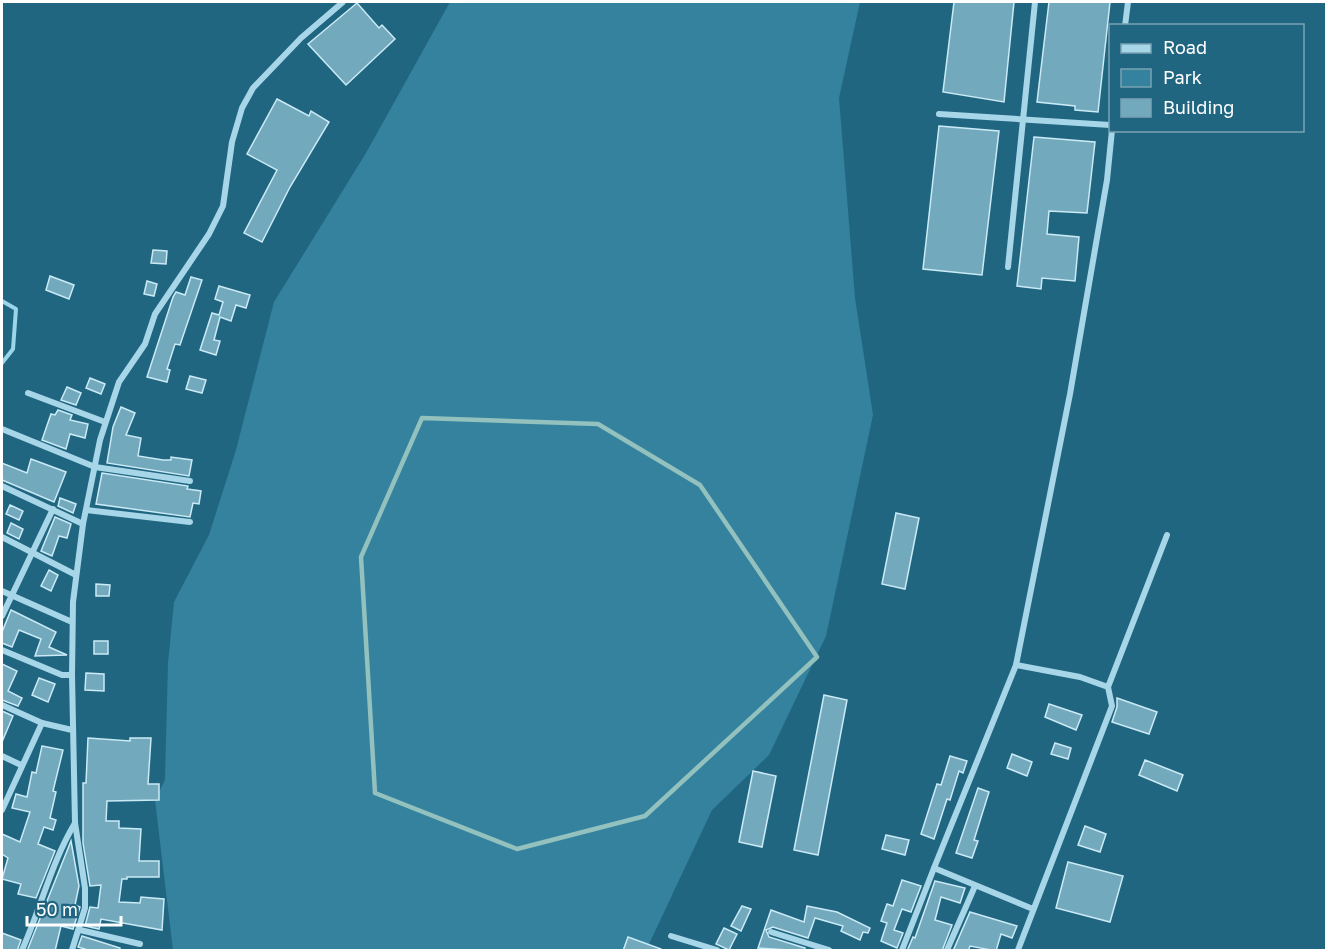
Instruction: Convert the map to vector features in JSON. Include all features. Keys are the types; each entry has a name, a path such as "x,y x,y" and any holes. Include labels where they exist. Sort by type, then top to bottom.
{"street":[{"path":"72,951 85,908 86,888 75,823 72,622 83,524 105,422 119,382 145,344 155,314 209,234 223,206 232,142 242,108 253,88 301,38 343,2"},
{"path":"1008,267 1035,2"},
{"path":"1125,24 1128,2"},
{"path":"939,114 1109,125"},
{"path":"902,951 1016,665 1070,394 1107,180 1112,132"},
{"path":"28,393 105,422"},
{"path":"2,429 95,467 189,481"},
{"path":"2,486 83,524"},
{"path":"2,616 52,509"},
{"path":"86,510 190,522"},
{"path":"1018,951 1113,706 1108,687 1167,535"},
{"path":"2,537 76,575"},
{"path":"2,591 72,622"},
{"path":"2,650 62,675 72,675"},
{"path":"1016,665 1080,677 1108,687"},
{"path":"2,705 42,723 72,730"},
{"path":"2,810 42,723"},
{"path":"2,756 21,765"},
{"path":"22,951 60,848 75,823"},
{"path":"934,868 1033,909"},
{"path":"947,951 975,886"},
{"path":"80,930 140,944"},
{"path":"771,932 829,951"},
{"path":"671,936 717,951"}],"highlighted area":[{"path":"422,418 598,424 700,485 817,657 645,816 517,849 375,793 361,557"}],"green space":[{"path":"450,2 860,2 839,98 855,298 873,415 826,636 769,755 712,810 649,944 641,950 173,950 155,800 165,780 168,663 174,602 209,535 236,450 274,302 366,153"}],"building":[{"path":"954,2 1014,2 1004,102 943,92"},
{"path":"1049,2 1110,2 1098,112 1075,110 1075,106 1037,102"},
{"path":"357,3 379,28 382,25 395,39 346,85 308,44"},
{"path":"277,99 309,116 311,111 329,122 290,187 262,242 244,233 277,170 247,154"},
{"path":"939,126 999,131 982,275 923,269"},
{"path":"1034,137 1095,142 1087,213 1049,211 1047,234 1079,237 1075,281 1042,278 1041,289 1017,286"},
{"path":"153,250 167,251 166,264 151,263"},
{"path":"50,276 74,285 69,299 46,290"},
{"path":"191,277 202,280 180,345 175,344 167,369 170,370 167,382 147,377 173,297 176,292 185,295"},
{"path":"147,281 157,284 154,296 144,294"},
{"path":"219,286 250,295 246,308 236,305 231,321 220,317 214,340 220,341 216,355 200,350 212,313 219,315 223,302 215,299"},
{"path":"190,376 206,380 202,393 186,389"},
{"path":"90,378 105,384 101,394 86,388"},
{"path":"67,387 81,393 76,405 61,400"},
{"path":"121,407 135,413 126,435 141,438 138,456 163,460 171,460 171,457 192,460 189,476 107,463 113,427"},
{"path":"58,410 72,415 70,420 88,424 85,438 70,434 66,449 42,440 51,414 55,415"},
{"path":"31,459 66,472 54,502 2,480 2,463 27,473"},
{"path":"102,473 188,486 187,489 201,491 199,504 193,503 190,517 96,504"},
{"path":"60,498 76,504 73,513 58,506"},
{"path":"10,505 23,511 19,520 6,514"},
{"path":"896,513 919,518 905,589 882,584"},
{"path":"55,517 71,524 67,538 59,536 52,556 41,551"},
{"path":"11,523 23,529 19,539 7,533"},
{"path":"49,570 58,575 51,591 41,586"},
{"path":"96,584 110,585 109,596 96,596"},
{"path":"11,610 56,632 49,647 67,655 35,656 41,639 19,630 12,647 2,643 2,632"},
{"path":"94,641 108,641 108,654 94,654"},
{"path":"2,664 17,671 8,691 22,698 18,706 2,700"},
{"path":"86,673 104,674 104,691 85,690"},
{"path":"39,678 55,684 48,702 32,695"},
{"path":"824,695 847,700 818,855 794,850"},
{"path":"1117,698 1157,712 1149,734 1112,722 1117,707"},
{"path":"1049,704 1082,715 1076,730 1045,717"},
{"path":"2,711 13,716 2,742"},
{"path":"88,738 130,741 130,738 151,738 148,784 159,784 159,800 107,801 106,821 119,821 119,828 141,829 139,861 159,861 159,877 122,879 119,902 140,903 141,897 164,899 162,930 101,919 99,929 85,926 90,907 98,908 101,885 90,886 83,843 83,783 86,783"},
{"path":"1055,743 1071,748 1068,759 1051,754"},
{"path":"42,746 63,750 53,791 56,792 50,818 56,820 53,830 44,827 38,844 55,851 36,898 18,894 21,884 2,879 8,858 2,854 2,834 20,842 30,812 12,808 16,794 27,797 32,772 36,773"},
{"path":"1012,754 1032,762 1027,776 1007,768"},
{"path":"950,756 967,761 963,773 959,771 950,800 947,799 934,839 921,834 937,784 941,785"},
{"path":"1145,760 1183,775 1177,791 1139,775"},
{"path":"753,771 776,776 762,847 739,842"},
{"path":"978,788 989,792 974,840 978,841 972,858 956,853"},
{"path":"1085,826 1106,834 1100,852 1078,845"},
{"path":"886,835 909,840 905,855 882,849"},
{"path":"71,841 79,886 75,905 80,907 73,929 61,926 55,951 27,951"},
{"path":"1068,862 1123,876 1110,922 1056,908"},
{"path":"902,880 921,886 911,912 902,909 894,930 903,933 897,948 881,941 887,923 881,921 887,904 893,906"},
{"path":"935,881 965,888 960,903 941,897 935,920 952,925 942,951 907,951 913,937 915,938"},
{"path":"742,906 751,909 741,931 731,926"},
{"path":"807,906 837,912 870,928 868,933 863,932 860,940 841,931 843,926 815,918 808,938 773,927 766,930 769,937 805,948 804,951 758,948 771,910 804,922"},
{"path":"970,912 1017,926 1012,938 1001,934 996,951 970,946 968,951 953,951"},
{"path":"724,928 737,934 729,950 716,944"},
{"path":"2,933 21,940 17,951 2,951"},
{"path":"82,936 120,948 120,951 91,951 78,947"},
{"path":"628,937 661,949 661,951 623,951"}],"waterway":[{"path":"2,301 16,309 13,349 2,363"}]}
